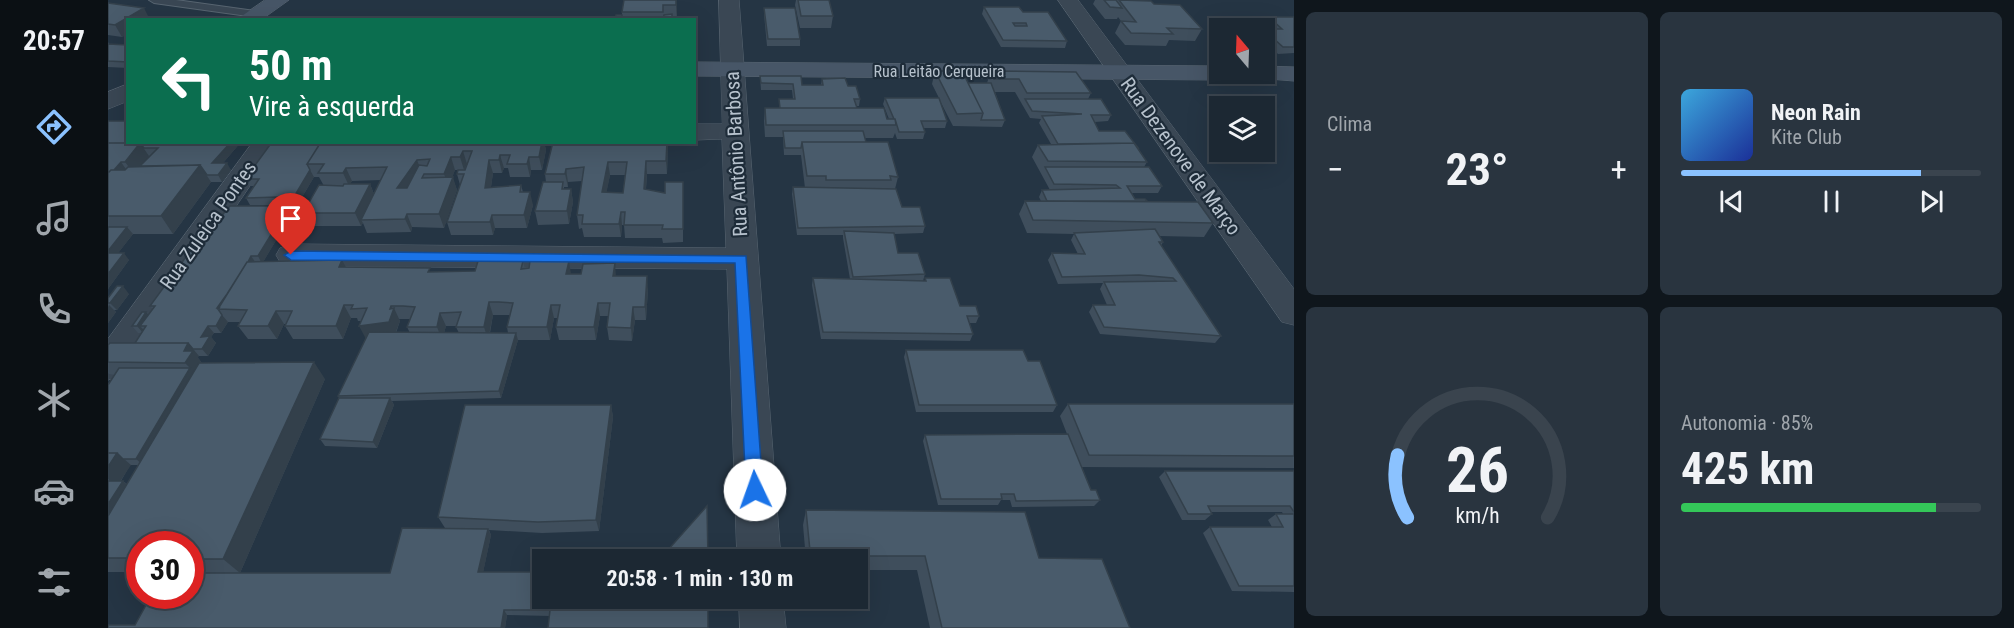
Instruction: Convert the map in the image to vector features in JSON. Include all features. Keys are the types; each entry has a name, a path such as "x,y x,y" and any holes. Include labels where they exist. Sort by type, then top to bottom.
{"street":[{"path":"251,17 279,0"},
{"name":"Rua Antônio Barbosa","path":"729,0 734,131 758,549"},
{"name":"Rua Dezenove de Março","path":"1068,0 1294,312"},
{"name":"Rua Leitão Cerqueira","path":"696,69 1209,73"},
{"path":"1275,73 1294,74"},
{"path":"108,102 126,92"},
{"path":"696,132 734,131"},
{"name":"Rua Zuleica Pontes","path":"108,366 266,144"},
{"path":"291,255 742,259"},
{"path":"762,609 763,628"}],"lane":[{"path":"154,0 251,17"}],"building":[{"path":"624,0 676,0 676,5 663,5 663,12 622,12"},
{"path":"798,0 829,0 833,16 801,16"},
{"path":"1104,0 1116,0 1122,8 1110,7"},
{"path":"1119,0 1180,5 1202,29 1167,28 1173,34 1131,33 1121,21 1136,22"},
{"path":"108,3 144,8 115,25 108,24"},
{"path":"984,7 1019,7 1023,12 1048,12 1067,41 1003,40","holes":["1013,23 1026,23 1027,26 1015,26"]},
{"path":"764,8 795,8 800,39 768,39"},
{"path":"672,14 672,18 663,18 664,15"},
{"path":"1294,17 1294,47 1283,47 1275,40 1275,29 1282,29 1275,23 1275,18 1270,18"},
{"path":"108,44 126,45 126,62 108,61"},
{"path":"935,71 962,71 983,113 957,114"},
{"path":"991,71 1076,72 1091,93 1027,93 1019,79 994,79"},
{"path":"760,76 801,76 802,85 823,85 822,79 845,78 848,86 856,86 860,99 854,99 857,108 780,108 779,99 795,99 793,84 761,83"},
{"path":"968,83 991,83 1005,120 981,120 983,113"},
{"path":"885,98 939,98 947,121 921,121 925,132 899,132"},
{"path":"1025,99 1101,99 1111,115 1091,115 1099,131 1125,131 1139,149 1134,143 1058,144 1042,116 1082,114 1032,111"},
{"path":"765,108 884,108 887,119 895,119 896,125 766,125"},
{"path":"126,120 126,143 108,143 108,121"},
{"path":"783,131 863,131 866,142 802,142 801,148 785,148"},
{"path":"802,142 888,142 898,177 890,176 891,180 826,180 826,176 807,176"},
{"path":"108,143 139,144 125,162 121,162 108,173"},
{"path":"1134,143 1147,162 1048,161 1038,145"},
{"path":"141,144 229,144 212,163 227,163 218,175 207,175 200,165 140,166 158,148 144,148"},
{"path":"271,144 320,144 307,164 310,170 288,207 283,207 274,220 280,220 258,256 251,256 217,308 222,315 216,326 208,326 201,337 210,336 202,349 193,349 188,343 135,343 146,326 140,326 155,306 150,306 213,220 218,220 230,206 271,206 277,197 246,198 259,179 245,179"},
{"path":"320,144 542,144 539,157 529,157 527,164 507,164 510,155 500,155 499,160 489,160 485,188 521,185 520,192 530,192 524,215 492,215 490,222 447,222 464,174 457,174 458,170 465,170 472,151 463,151 460,157 451,157 444,174 424,174 422,178 453,177 439,214 407,214 405,219 361,220 387,167 346,168 343,173 318,173 324,164 307,164","holes":["430,159 427,166 419,165 407,188 397,188 417,160"]},
{"path":"552,144 667,144 666,161 646,161 644,189 665,193 665,182 683,182 683,229 662,229 663,225 624,225 625,212 621,212 619,224 582,224 583,215 577,215 584,167 566,169 565,174 545,174","holes":["608,162 627,162 623,193 602,192"]},
{"path":"200,165 161,216 108,216 108,173 111,170 125,170 128,167"},
{"path":"1045,167 1149,167 1162,186 1127,186 1135,199 1147,201 1047,201 1042,190 1120,188 1116,185 1054,184"},
{"path":"543,182 563,182 562,189 571,189 567,211 535,211"},
{"path":"344,184 370,184 355,213 303,213 319,185 343,186"},
{"path":"793,187 896,189 902,207 920,207 925,226 798,228"},
{"path":"1025,201 1198,202 1213,223 1033,220"},
{"path":"108,227 127,227 108,251"},
{"path":"1155,229 1163,242 1159,242 1221,336 1104,327 1093,305 1115,305 1104,282 1176,281 1173,278 1139,275 1062,277 1052,253 1085,254 1074,233"},
{"path":"844,231 894,233 898,253 918,253 925,274 853,277"},
{"path":"108,253 124,253 108,274"},
{"path":"342,260 339,267 430,268 428,272 475,271 478,261 523,261 521,269 529,268 530,261 569,261 566,274 581,274 583,264 615,263 613,276 647,276 645,307 633,307 631,328 607,327 610,303 598,303 594,327 556,327 560,305 551,305 547,327 507,327 513,303 499,302 489,302 484,327 456,327 461,312 440,313 437,327 407,327 415,307 403,306 391,306 390,309 394,308 389,322 359,326 367,308 351,309 353,305 344,305 336,326 285,326 292,311 276,311 268,326 238,326 247,310 218,309 247,262"},
{"path":"813,278 926,281 925,278 950,278 960,306 976,306 979,316 967,316 973,334 823,332"},
{"path":"117,286 123,286 108,303 108,298"},
{"path":"142,312 146,312 137,326 132,326"},
{"path":"369,332 516,333 499,391 338,396"},
{"path":"110,343 188,343 184,351 193,351 185,363 108,362"},
{"path":"906,350 1023,350 1028,361 1040,361 1057,405 919,405"},
{"path":"314,362 223,559 204,559 204,531 126,531 126,558 108,558 108,516 199,363"},
{"path":"119,368 190,368 136,459 123,459 117,453 108,453 108,385"},
{"path":"339,398 390,398 373,442 320,439"},
{"path":"1068,404 1294,404 1294,456 1089,455"},
{"path":"465,405 611,405 596,520 538,522 438,517"},
{"path":"1068,434 1091,490 1096,490 1100,500 1016,501 1014,494 1001,494 1002,499 941,499 925,435"},
{"path":"108,453 117,453 108,467"},
{"path":"1165,471 1294,471 1294,512 1290,506 1208,506 1212,514 1188,514"},
{"path":"108,481 123,481 108,504"},
{"path":"707,506 708,549 669,549"},
{"path":"806,510 1025,512 1039,558 1102,559 1130,628 942,628 925,556 868,556 868,549 810,549"},
{"path":"1276,514 1294,514 1294,586 1239,586 1210,527 1283,527"},
{"path":"402,528 488,529 478,572 532,572 532,609 708,609 708,628 548,628 550,610 504,610 501,628 108,628 108,625 135,625 144,609 204,609 204,573 390,573"}],"route":[{"path":"291,255 742,259 755,490"}]}
